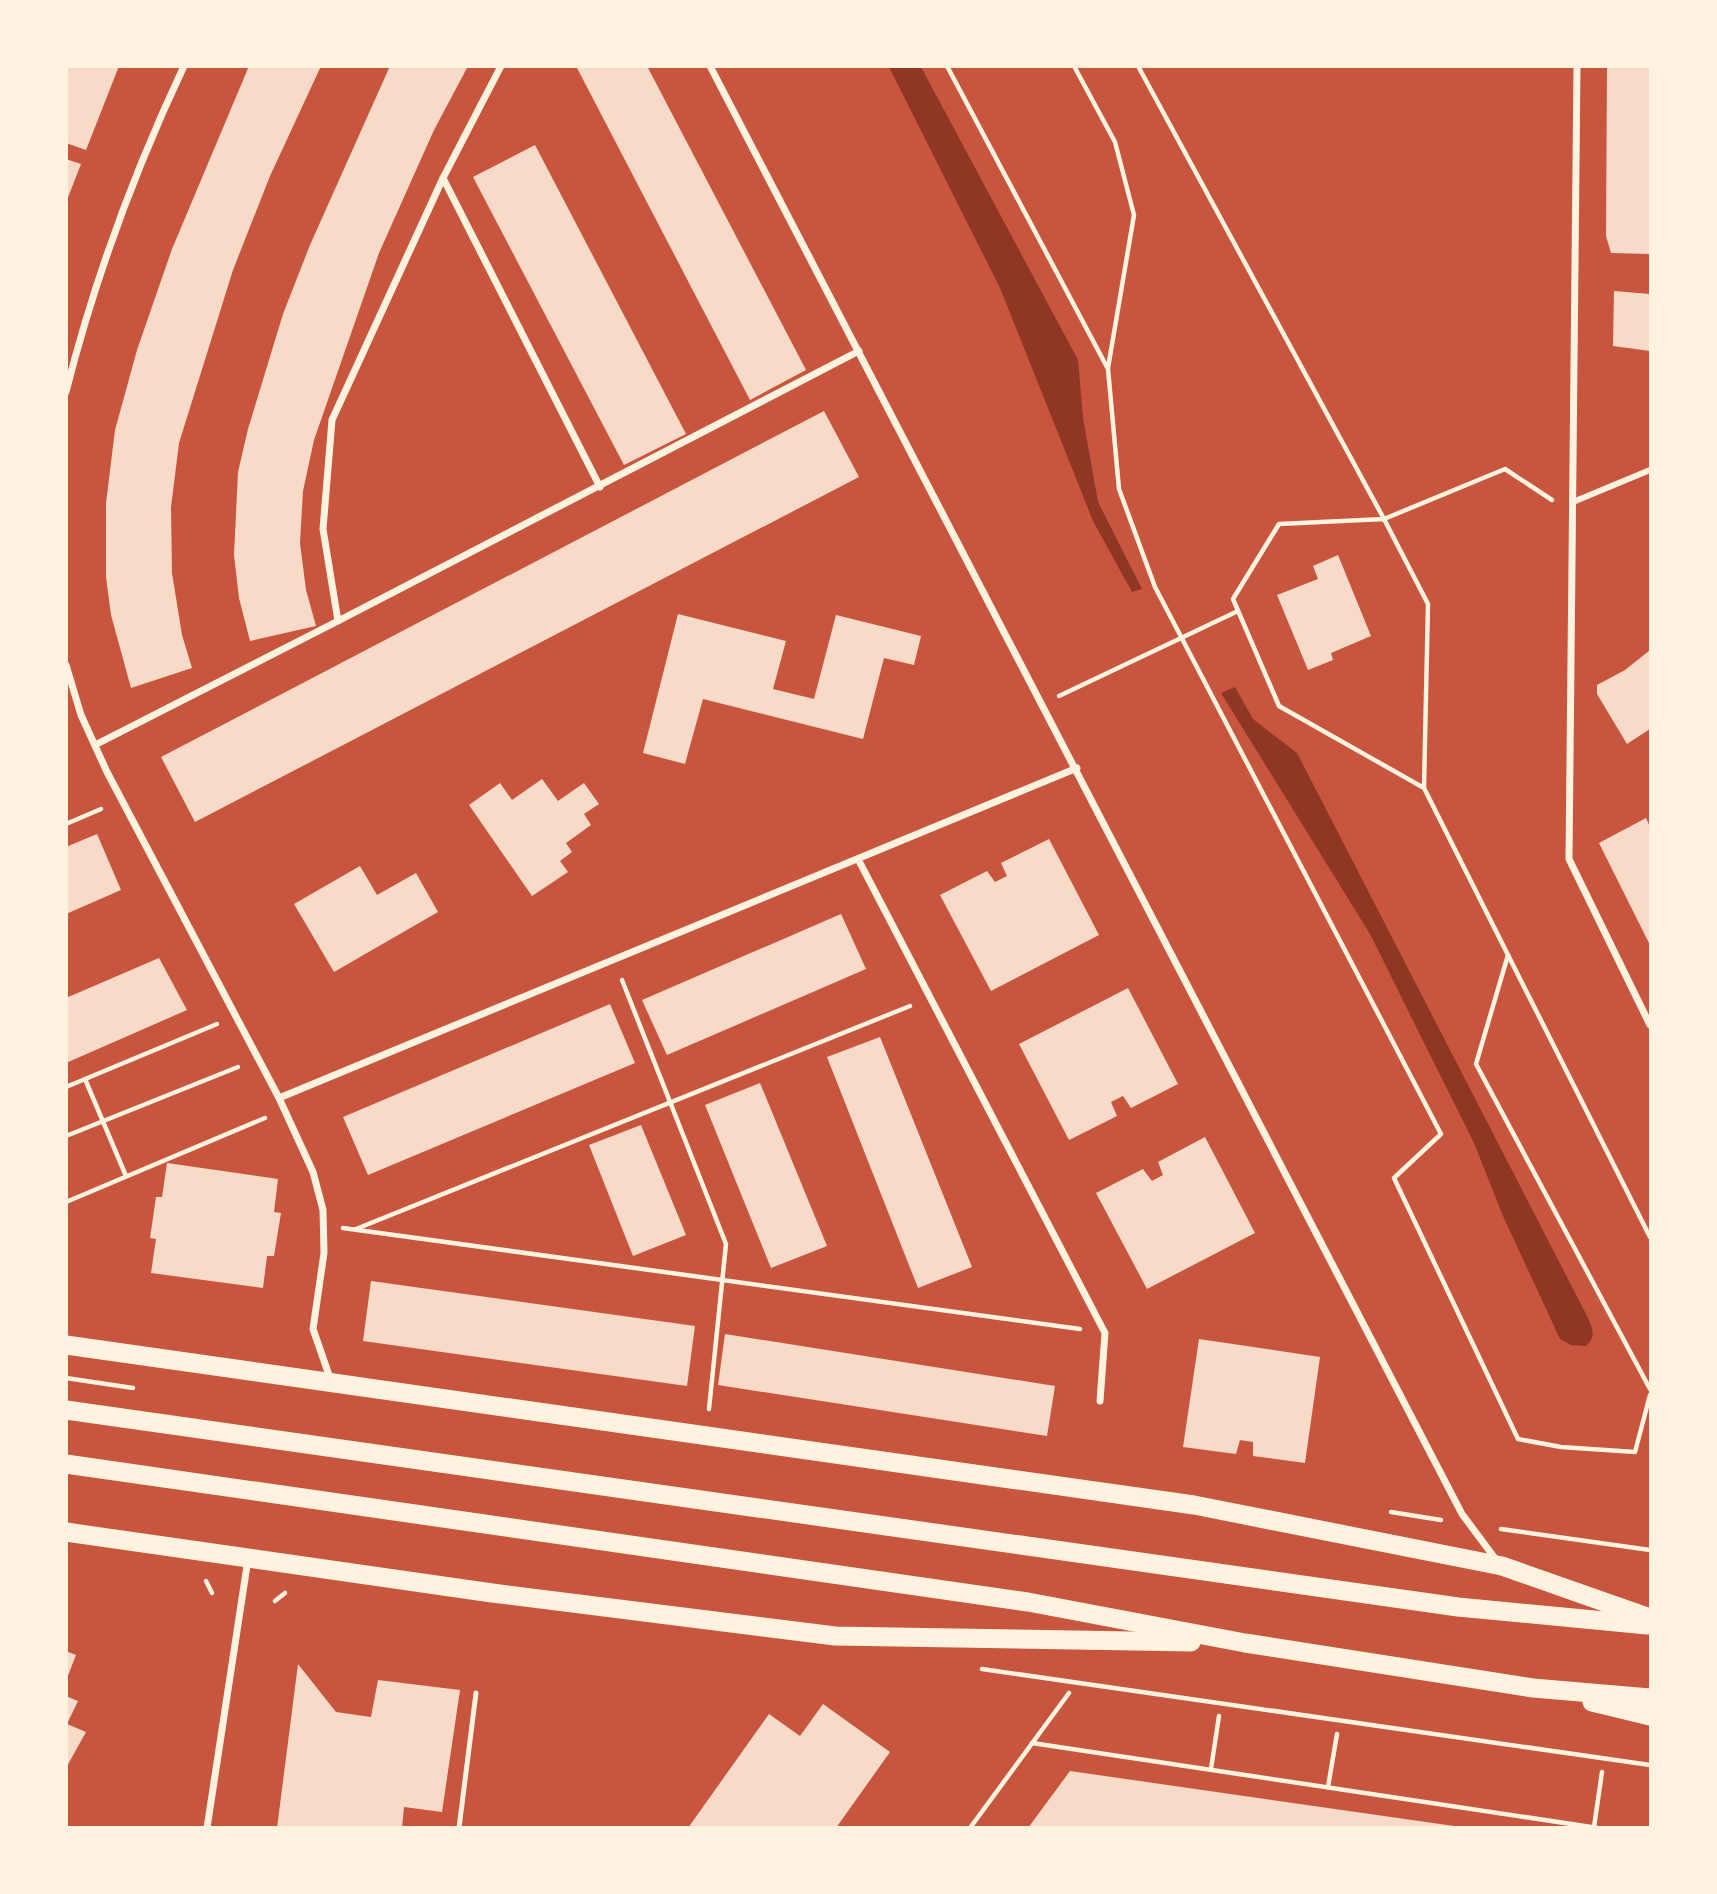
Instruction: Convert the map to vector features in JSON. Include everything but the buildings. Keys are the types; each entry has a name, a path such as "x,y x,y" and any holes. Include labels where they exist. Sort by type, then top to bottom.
{"highway":[{"path":"66,1345 1194,1505 1502,1566 1650,1618"},
{"path":"66,1410 1458,1607 1650,1625"},
{"path":"66,1464 1028,1602 1245,1643 1533,1688 1650,1698"},
{"path":"66,1532 835,1636 1245,1643"},
{"path":"1533,1688 1650,1717"}],"street":[{"path":"66,392 83,325 129,199 184,66"},
{"path":"338,621 323,529 332,420 443,177 501,66"},
{"path":"710,66 1077,768 1462,1514 1502,1566"},
{"path":"1577,66 1569,859 1650,1025"},
{"path":"443,177 600,487"},
{"path":"95,745 600,487 859,351"},
{"path":"1573,502 1650,470"},
{"path":"66,665 81,715 122,801 279,1098 313,1172 323,1210 324,1253 313,1329 332,1383"},
{"path":"279,1098 1077,768"},
{"path":"858,859 1105,1333 1100,1401"},
{"path":"206,1828 248,1558"}],"lane":[{"path":"459,1828 476,1693"}],"path":[{"path":"947,66 1108,369"},
{"path":"1074,66 1115,142 1134,215 1108,369 1119,489 1155,587 1441,1134 1394,1178 1518,1440 1561,1447 1635,1451 1650,1395"},
{"path":"1138,66 1428,604 1424,788 1650,1237"},
{"path":"1424,788 1279,706 1233,599 1279,524 1384,519 1505,470 1555,502 1573,502"},
{"path":"1043,704 1238,611"},
{"path":"66,824 122,801"},
{"path":"1508,955 1476,1064 1650,1389"},
{"path":"614,960 726,1244 708,1413"},
{"path":"355,1229 930,997"},
{"path":"66,1087 235,1016"},
{"path":"66,1136 258,1059"},
{"path":"85,1079 126,1176"},
{"path":"66,1202 283,1110"},
{"path":"323,1225 1105,1333"},
{"path":"1488,1527 1650,1550"},
{"path":"275,1601 283,1593 291,1591"},
{"path":"975,1668 1650,1765"},
{"path":"970,1828 1069,1693"},
{"path":"1211,1769 1219,1716"},
{"path":"1328,1787 1337,1734"},
{"path":"1032,1743 1596,1827 1602,1772"}],"shaded area":[{"path":"889,67 921,67 1078,360 1083,418 1098,502 1142,589 1132,592 1093,521 1000,288"},
{"path":"1235,687 1253,719 1297,753 1586,1314 1593,1334 1586,1346 1571,1345 1560,1339 1503,1216 1474,1143 1370,934 1221,693"}]}
